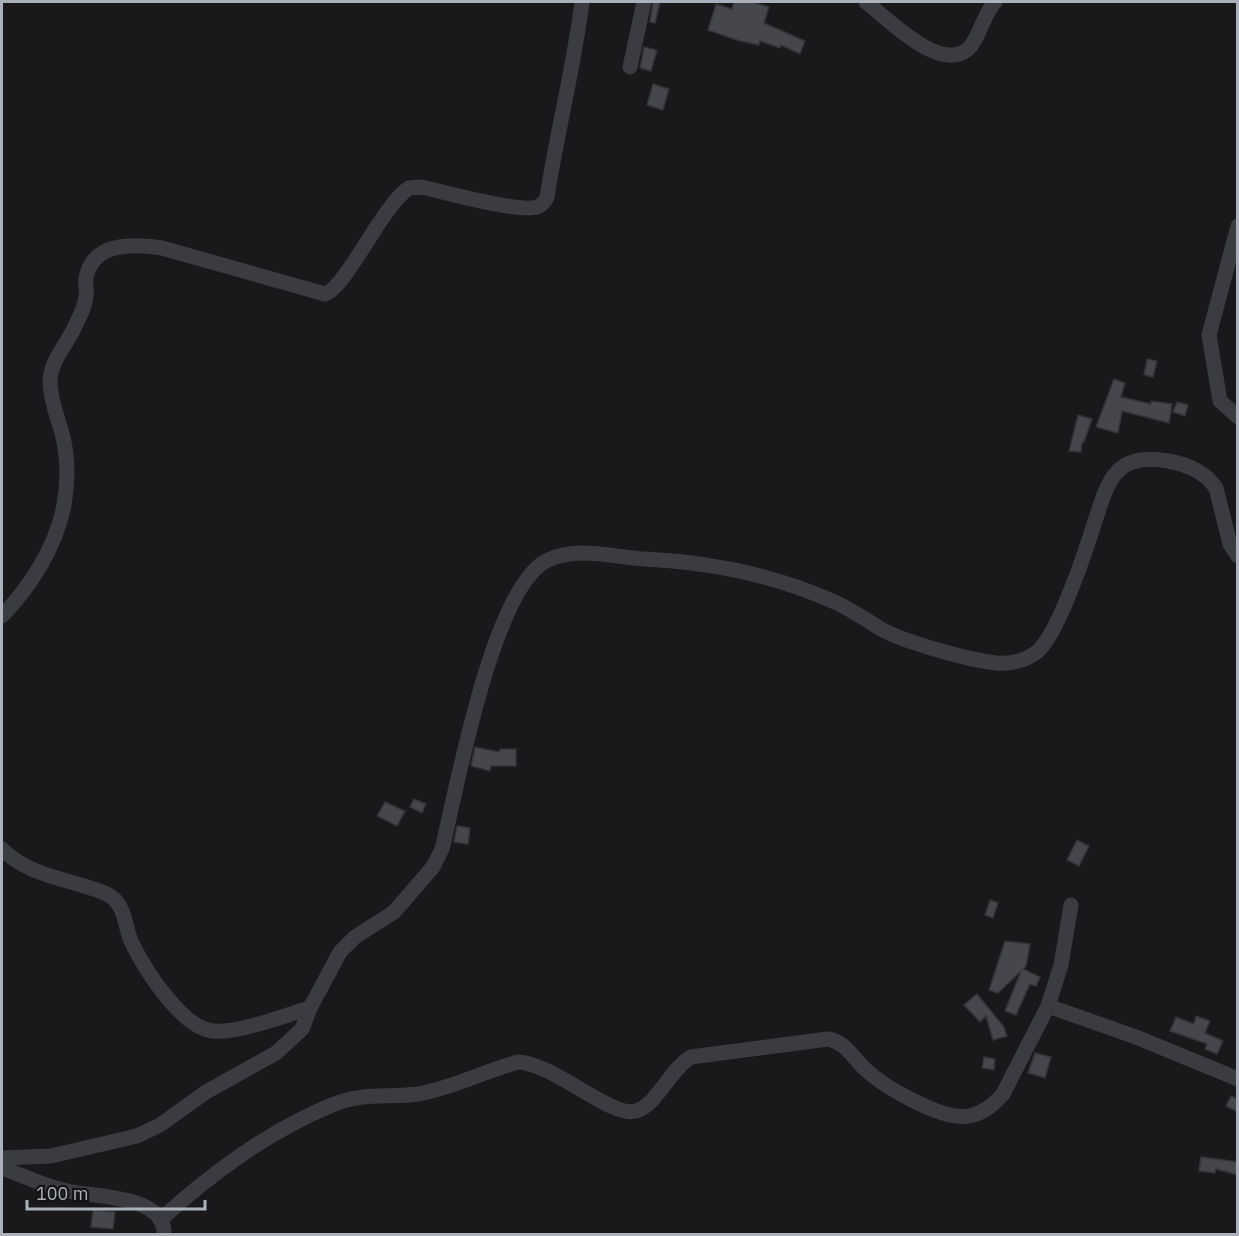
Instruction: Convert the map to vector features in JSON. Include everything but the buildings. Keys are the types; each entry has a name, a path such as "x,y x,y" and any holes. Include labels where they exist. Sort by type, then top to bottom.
{"street":[{"path":"2,616 37,572 55,535 64,507 67,476 63,436 50,381 52,368 83,309 87,295 85,280 95,260 116,246 140,244 162,248 325,294 335,289 360,250 409,188 422,187 516,207 538,207 547,197 555,141 577,42 582,2"},
{"path":"630,68 644,2"},
{"path":"866,2 921,45 946,54 957,54 969,48 995,2"},
{"path":"1238,226 1209,335 1220,401 1238,417"},
{"path":"2,1158 51,1156 138,1136 160,1125 206,1092 276,1053 302,1029 310,1008 340,952 355,938 394,912 433,867 442,849 499,630 522,585 533,570 546,560 570,552 696,561 742,570 836,603 893,634 995,663 1015,663 1029,658 1041,649 1061,612 1111,479 1130,463 1144,459 1183,464 1211,481 1216,488 1230,544 1238,556"},
{"path":"2,849 31,870 113,898 124,916 129,938 139,958 168,998 194,1024 216,1032 255,1025 310,1008"},
{"path":"2,1168 66,1191 132,1201 149,1208 162,1227 204,1180 248,1149 332,1105 360,1097 416,1094 518,1062 532,1062 550,1070 596,1099 628,1112 636,1111 646,1104 679,1064 691,1057 828,1039 837,1041 863,1067 893,1090 951,1116 967,1116 993,1105 1003,1094 1048,1006 1060,965 1071,905"},
{"path":"1048,1006 1136,1037 1238,1079"}]}
